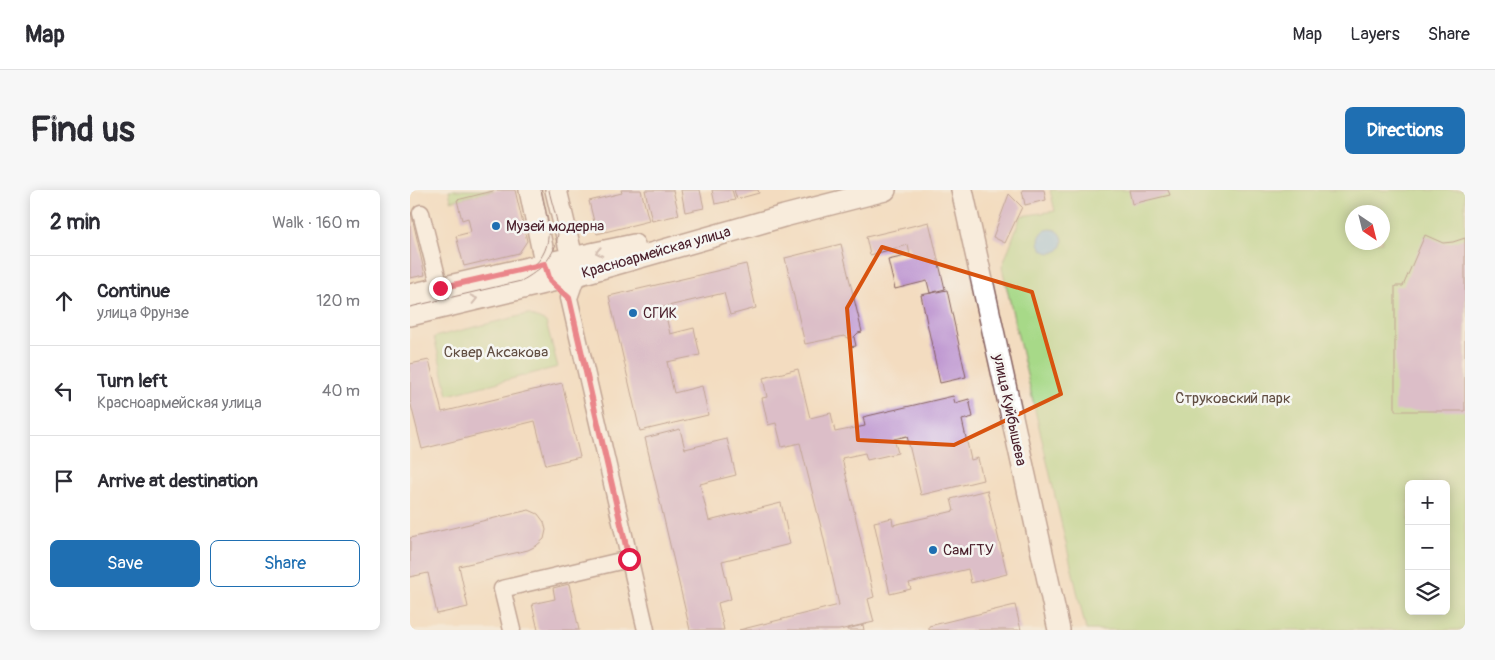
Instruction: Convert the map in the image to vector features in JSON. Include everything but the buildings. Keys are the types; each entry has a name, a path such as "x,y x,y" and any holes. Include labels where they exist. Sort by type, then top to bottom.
{"main road":[{"path":"530,190 548,272"},
{"path":"556,190 574,266"},
{"name":"Красноармейская улица","path":"548,272 784,216 884,190"},
{"name":"улица Куйбышева","path":"962,190 1059,630"},
{"path":"410,295 440,288 548,272"},
{"path":"410,314 548,272"}],"street":[{"path":"421,212 440,288"},
{"path":"574,266 569,298 646,630"},
{"path":"548,272 569,298"},
{"path":"512,630 502,590 629,559"}],"highlighted area":[{"path":"882,247 1032,292 1061,394 954,445 858,440 847,308"}],"green space":[{"path":"449,190 494,190 451,201"},
{"name":"Струковский парк","path":"1050,190 1465,190 1465,630 1086,630 1002,267 1021,216 1055,211"},
{"name":"Сквер Аксакова","path":"528,314 546,322 558,367 448,395 434,337"}],"water":[{"path":"1051,229 1060,232 1063,241 1060,250 1051,253 1042,250 1039,241 1042,232"}],"tram line":[{"path":"531,269 545,251 548,241 548,222 541,190"},
{"path":"410,307 521,281 535,273 546,262 557,241 557,223 549,190"}],"place":[{"name":"Музей модерна","path":"496,226"},
{"name":"СГИК","path":"633,313"},
{"name":"СамГТУ","path":"933,550"}],"route":[{"path":"440,288 545,264 550,281 569,298 629,559"}]}
